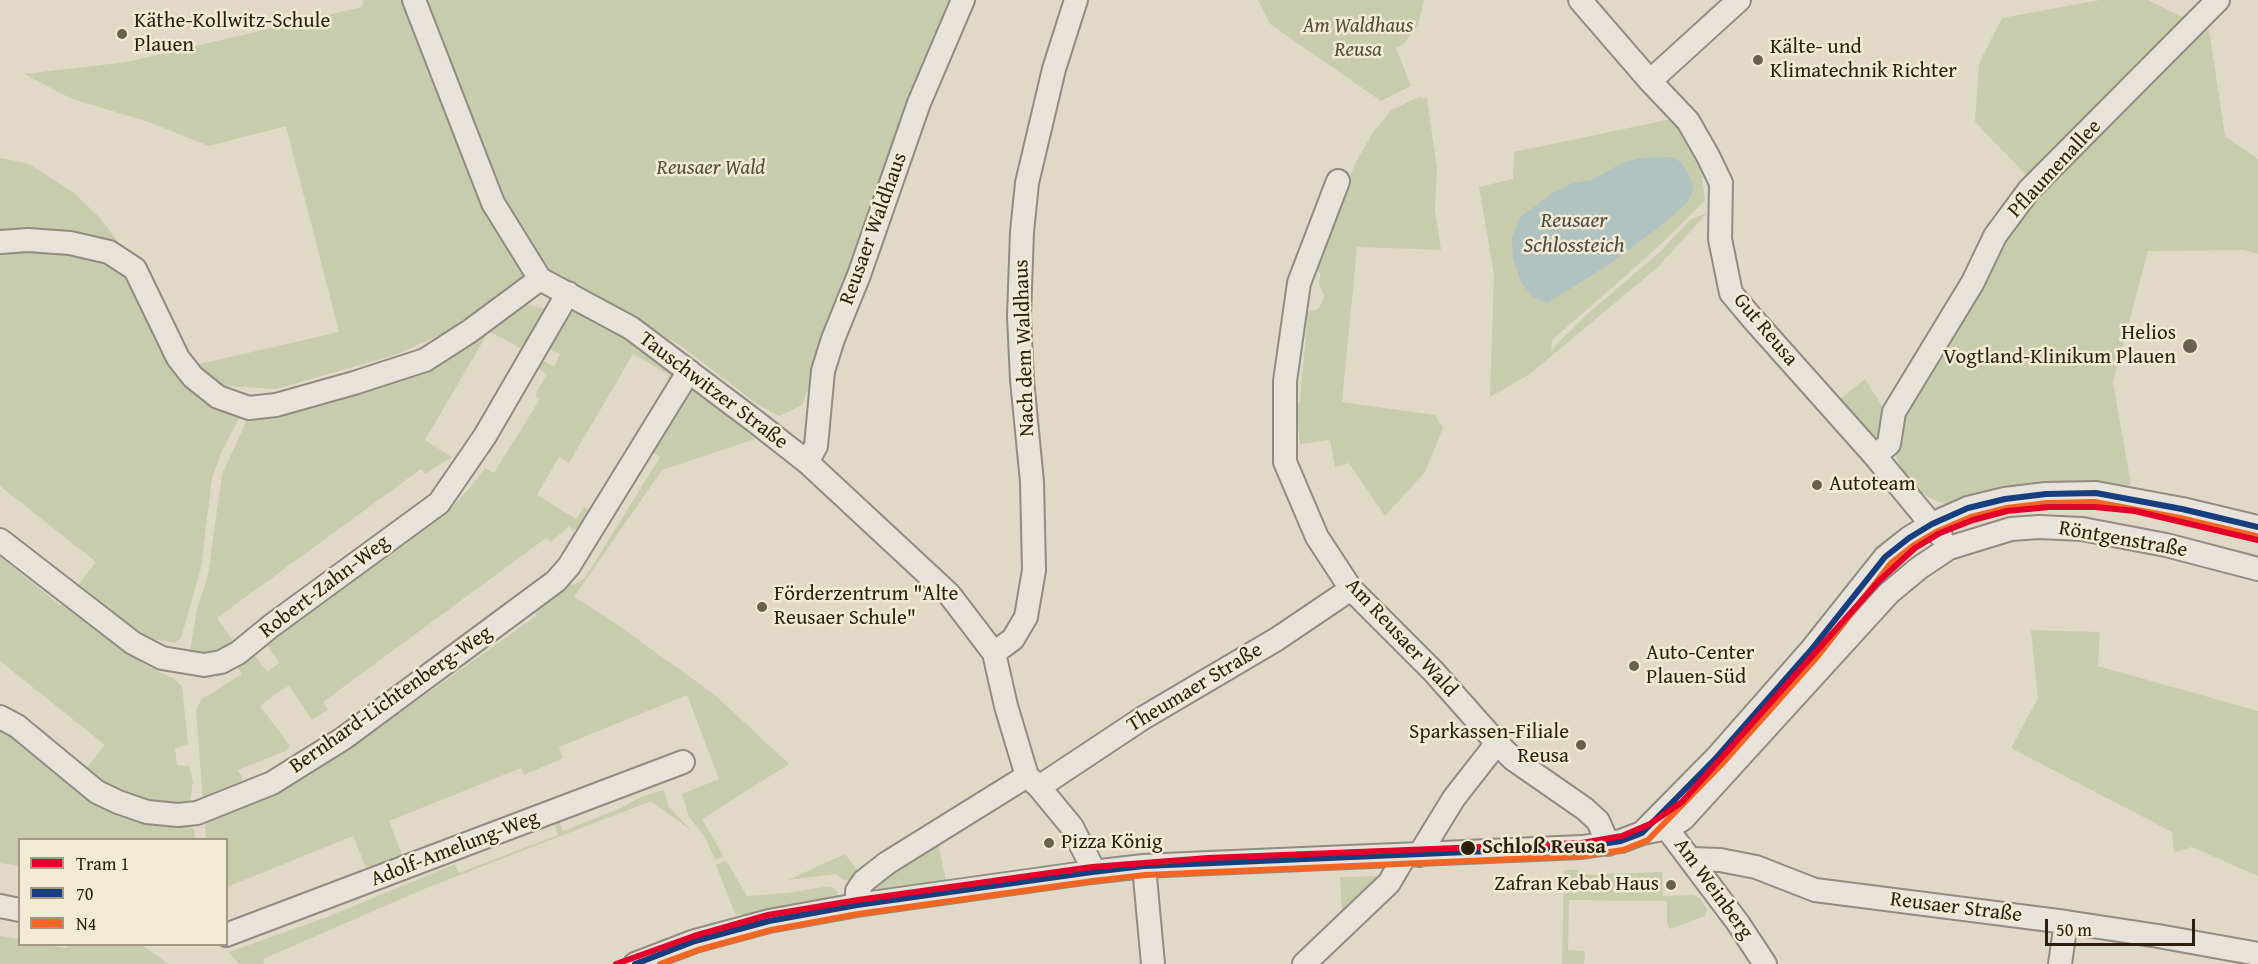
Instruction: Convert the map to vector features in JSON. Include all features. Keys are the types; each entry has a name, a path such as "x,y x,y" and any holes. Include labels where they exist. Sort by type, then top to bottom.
{"street":[{"path":"0,242 28,240 70,243 109,252 135,269 178,358 193,376 218,397 249,408 287,402 425,360 470,331 540,279 493,203 414,0"},
{"name":"Reusaer Waldhaus","path":"807,462 816,446 823,371 833,339 859,275 919,103 963,0"},
{"name":"Nach dem Waldhaus","path":"994,653 1013,639 1026,617 1034,570 1032,482 1022,380 1019,316 1022,232 1027,183 1054,69 1076,0"},
{"name":"Gut Reusa","path":"1580,0 1688,121 1708,156 1721,183 1720,239 1731,293 1875,456 1949,548"},
{"path":"1650,81 1738,0"},
{"name":"Pflaumenallee","path":"1875,456 1889,444 1894,412 1973,282 1995,236 2023,199 2218,0"},
{"name":"Am Reusaer Wald","path":"1338,181 1299,283 1285,381 1285,462 1317,537 1351,589 1433,671 1513,759 1585,809 1598,821 1608,844"},
{"name":"Tauschwitzer Straße","path":"540,279 631,328 807,462 948,594 994,653 1006,706 1033,781 1072,827 1092,867 1092,872"},
{"name":"Robert-Zahn-Weg","path":"0,540 133,643 162,658 204,665 221,662 238,653 271,626 439,503 485,436 568,293"},
{"name":"Bernhard-Lichtenberg-Weg","path":"0,717 17,726 97,792 147,812 178,815 197,813 272,783 344,738 556,581 569,566 689,371"},
{"name":"Röntgenstraße","path":"1663,822 1804,658 1885,557 1932,524 1968,508 2005,499 2046,494 2096,494 2182,508 2258,527"},
{"name":"Röntgenstraße","path":"1608,844 1632,838 1663,822 1683,819 1889,593 1919,568 1949,548 2011,529 2039,527 2082,529 2157,543 2258,569"},
{"name":"Theumaer Straße","path":"1033,781 1276,639 1351,589"},
{"path":"1304,964 1389,883 1402,861 1411,855 1497,743"},
{"name":"Adolf-Amelung-Weg","path":"228,934 683,762"},
{"path":"856,905 857,891 864,881 887,863 1033,781"},
{"name":"Am Weinberg","path":"1663,822 1749,938 1765,964"},
{"path":"635,964 695,941 758,923 856,905 1092,872 1144,866 1608,844"},
{"name":"Reusaer Straße","path":"1692,860 1720,860 1756,867 1815,890 2066,922 2258,954"},
{"path":"1144,866 1153,964"},
{"path":"0,906 18,910"},
{"path":"2060,964 2066,922"}],"green space":[{"name":"Reusaer Wald","path":"363,0 959,0 802,405 779,416 757,404 681,346 574,284 544,271 458,327 395,355 276,389 223,386 195,365 339,332 286,126 209,146 146,121 72,99 24,74 127,62 362,7"},
{"name":"Am Waldhaus Reusa","path":"1258,0 1424,0 1418,25 1403,45 1396,48 1411,86 1381,101 1270,24"},
{"path":"2100,0 2148,0 2209,30 2225,136 2258,159 2258,254 2244,250 2148,251 2113,382 2131,485 2085,483 1944,504 1926,496 1902,472 1896,455 1899,423 2030,179 1975,122 1979,63 2002,18"},
{"path":"1419,97 1427,99 1437,169 1435,210 1441,250 1357,247 1342,402 1435,415 1443,428 1425,472 1385,516 1349,463 1335,467 1330,440 1300,444 1296,405 1300,402 1308,312 1318,309 1324,295 1319,285 1320,274 1314,262 1357,160 1372,134 1391,110"},
{"path":"1671,119 1700,159 1705,201 1648,256 1552,340 1551,350 1584,317 1660,252 1690,220 1707,213 1657,268 1530,374 1490,397 1494,274 1479,187 1513,179 1514,152","holes":["1594,179 1688,202 1665,223 1610,264 1548,303 1573,183"]},
{"path":"0,158 27,163 73,192 98,216 117,240 122,252 0,237"},
{"path":"0,248 79,249 131,276 129,284 143,313 151,311 172,355 241,414 221,453 212,478 201,568 181,638 175,643 152,639 127,630 74,590 96,562 0,486"},
{"path":"526,304 546,309 527,352 489,331 425,440 452,457 425,474 421,469 217,618 235,643 219,650 195,653 190,651 197,609 208,575 222,474 248,418 447,356"},
{"path":"571,310 589,316 640,346 669,367 674,375 672,383 667,379 669,375 633,354 569,463 559,457 537,495 576,519 584,507 588,509 588,516 573,531 569,526 551,542 546,538 323,702 328,710 312,720 289,686 280,691 260,706 290,746 285,751 238,770 243,780 211,793 213,799 203,802 196,709 202,699 242,674 236,665 253,653 267,672 279,663 266,643 450,509 485,468 494,473 540,399 535,395 547,374 534,366 542,360 554,367 560,354 543,346 560,314"},
{"path":"1865,379 1885,411 1882,437 1876,441 1838,401"},
{"path":"694,387 755,439 662,470 574,597 608,618 715,695 789,764 702,819 724,857 715,859 705,837 689,817 682,794 719,779 687,695 559,747 563,758 524,775 521,768 389,821 404,859 368,872 353,836 228,887 228,838 206,838 205,825 211,817 370,726 376,730 536,616 534,609 563,583 573,585 585,578 660,457 646,448 687,389"},
{"path":"0,557 60,605 69,603 147,666 173,678 182,686 188,744 175,748 177,765 189,766 193,781 190,802 180,807 151,807 109,793 83,772 105,745 0,661"},
{"path":"2031,630 2100,632 2098,666 2258,711 2258,876 2192,847 2174,852 2172,832 2011,748 2038,698"},
{"path":"0,725 144,822 188,826 194,829 195,838 18,838 18,866 0,863"},
{"path":"664,790 669,807 692,831 651,801 424,889 263,959 264,964 239,964 229,952 327,917 455,864 459,873 558,835 553,821 558,819 563,831 619,809 643,796"},
{"path":"937,837 946,881 871,890 871,883"},
{"path":"845,854 860,874 855,883 842,879 836,874 788,880"},
{"path":"726,860 747,896 788,893 830,886 837,891 838,898 745,915 735,914 716,865"},
{"path":"1564,870 1578,870 1579,875 1662,872 1663,896 1694,895 1700,898 1707,909 1705,916 1670,929 1667,923 1667,901 1569,900 1568,950 1585,951 1584,964 1562,964"},
{"path":"1382,876 1342,915 1340,877"},
{"path":"0,936 18,939 18,946 66,948 67,946 143,946 168,964 0,964"}],"water":[{"name":"Reusaer Schlossteich","path":"1672,157 1682,163 1694,187 1688,202 1665,223 1610,264 1548,303 1533,297 1521,282 1513,258 1512,237 1520,217 1553,193 1573,183 1594,179 1618,165 1639,158"}],"tram line":[{"name":"1","path":"616,964 694,936 768,915 1092,867 1208,858 1582,843 1622,836 1650,824 1682,802 1879,581 1915,548 1940,533 1973,520 2007,511 2049,507 2095,507 2135,511 2258,540"}],"transit line":[{"name":"70","path":"635,964 695,941 769,921 857,905 1092,872 1144,866 1582,847 1621,841 1642,833 1716,758 1811,650 1885,557 1932,524 1968,508 2005,499 2046,494 2096,493 2182,509 2258,527"},
{"name":"N4","path":"660,964 698,950 771,930 858,914 1093,881 1145,875 1582,856 1623,850 1648,840 1722,764 1818,656 1891,563 1936,532 1971,517 2007,508 2047,503 2095,502 2180,518 2256,536"}],"place":[{"name":"Käthe-Kollwitz-Schule Plauen","path":"122,34"},
{"name":"Kälte- und Klimatechnik Richter","path":"1758,60"},
{"name":"Helios Vogtland-Klinikum Plauen","path":"2190,346"},
{"name":"Autoteam","path":"1817,485"},
{"name":"Förderzentrum \"Alte Reusaer Schule\"","path":"762,607"},
{"name":"Auto-Center Plauen-Süd","path":"1634,666"},
{"name":"Sparkassen-Filiale Reusa","path":"1581,745"},
{"name":"Pizza König","path":"1049,843"},
{"name":"Schloß Reusa","path":"1468,848"},
{"name":"Zafran Kebab Haus","path":"1671,885"}]}
